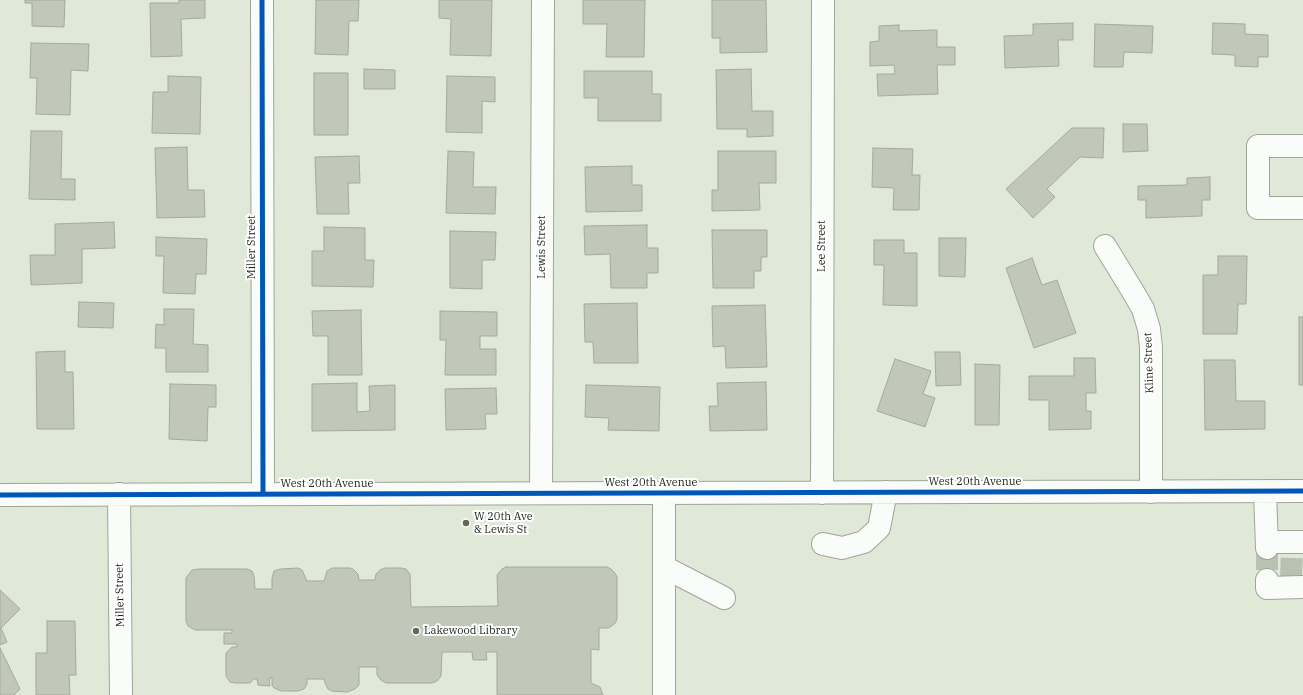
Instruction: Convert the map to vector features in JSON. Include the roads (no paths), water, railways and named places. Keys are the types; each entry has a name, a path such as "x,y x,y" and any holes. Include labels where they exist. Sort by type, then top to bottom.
{"street":[{"name":"Miller Street","path":"262,0 263,494"},
{"name":"Lewis Street","path":"541,493 543,0"},
{"name":"Lee Street","path":"822,0 822,493"},
{"path":"1303,146 1258,146 1258,208 1303,208"},
{"name":"Kline Street","path":"1105,246 1143,309 1149,329 1150,492"},
{"path":"1265,491 1267,545 1295,544"},
{"name":"West 20th Avenue","path":"0,495 1303,491"},
{"path":"823,544 842,548 864,542 879,528 886,492"},
{"path":"664,493 664,695"},
{"name":"Miller Street","path":"119,494 121,695"},
{"path":"664,567 724,598"},
{"path":"1267,580 1267,588 1295,585"}],"tunnel":[{"path":"1267,548 1267,580"},
{"path":"1291,580 1292,548"}],"place":[{"name":"W 20th Ave & Lewis St","path":"466,523"},
{"name":"Lakewood Library","path":"416,631"}]}
